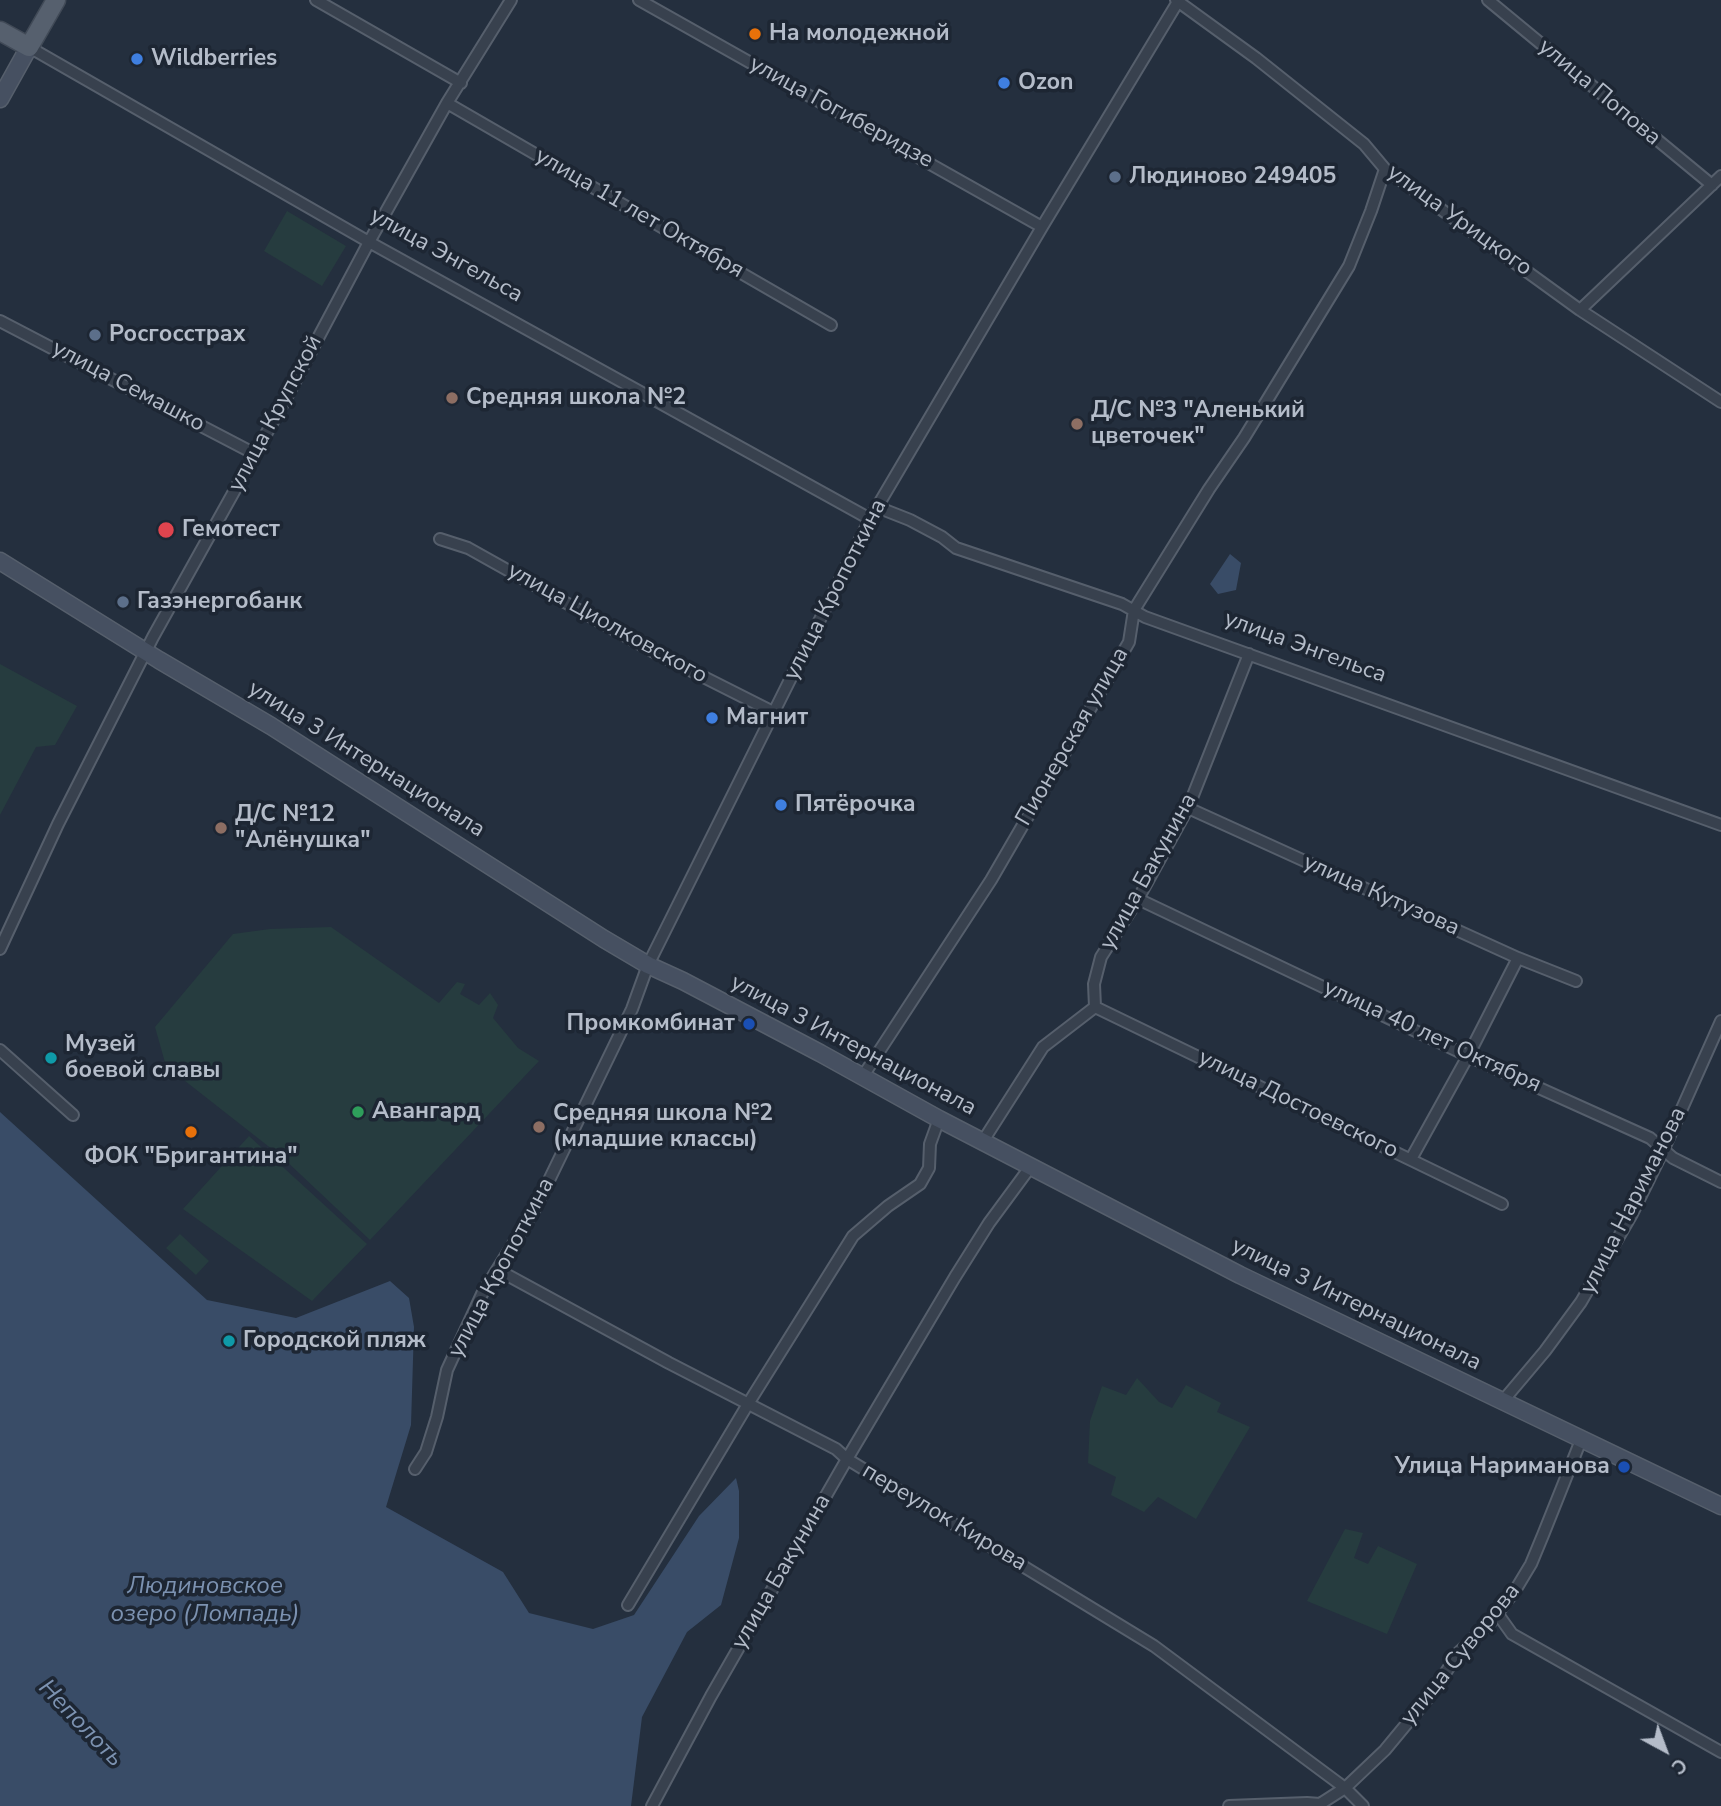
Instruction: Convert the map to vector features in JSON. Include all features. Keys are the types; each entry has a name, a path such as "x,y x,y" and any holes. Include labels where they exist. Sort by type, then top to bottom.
{"main road":[{"path":"29,47 57,0"},
{"name":"улица Энгельса","path":"0,31 29,47"}],"street":[{"path":"316,0 461,83"},
{"name":"улица Крупской","path":"0,949 58,824 146,651 369,242 447,103 511,0"},
{"name":"улица Гогиберидзе","path":"639,0 1042,227"},
{"name":"улица Попова","path":"1488,0 1712,186"},
{"name":"улица Кропоткина","path":"415,1469 426,1452 447,1370 482,1294 540,1199 632,1009 648,965 870,519 1178,1"},
{"name":"улица Урицкого","path":"1178,1 1256,58 1364,144 1385,169 1580,310 1721,402"},
{"path":"0,99 29,47"},
{"name":"улица Энгельса","path":"29,47 369,242 870,519"},
{"name":"улица 11 лет Октября","path":"447,103 831,325"},
{"name":"Пионерская улица","path":"863,1076 991,880 1129,642 1134,610 1244,438 1349,266 1385,169"},
{"path":"1580,310 1721,176"},
{"name":"улица Семашко","path":"0,321 255,454"},
{"name":"улица Энгельса","path":"877,507 910,520 942,537 956,548 1122,604 1145,617 1721,825"},
{"name":"улица Циолковского","path":"440,539 468,548 652,651 774,712"},
{"name":"улица 3 Интернационала","path":"0,561 303,746 648,965 1240,1275 1721,1506"},
{"name":"улица Бакунина","path":"1094,1007 1094,984 1101,957 1138,899 1188,808 1248,654"},
{"name":"улица Кутузова","path":"1188,808 1517,958 1576,981"},
{"name":"улица 40 лет Октября","path":"1138,899 1468,1056 1650,1138 1673,1158 1721,1182"},
{"path":"1411,1159 1468,1056 1517,958"},
{"path":"983,1141 1043,1047 1094,1007"},
{"name":"улица Достоевского","path":"1094,1007 1502,1204"},
{"name":"улица Нариманова","path":"1502,1402 1545,1351 1581,1302 1632,1214 1721,1021"},
{"path":"0,1051 73,1115"},
{"path":"628,1605 748,1404 853,1236 888,1206 920,1184 929,1168 930,1144 939,1119"},
{"name":"улица Бакунина","path":"652,1806 711,1696 847,1458 989,1223 1031,1166"},
{"name":"переулок Кирова","path":"498,1270 669,1363 836,1449 1154,1646 1345,1788 1363,1806"},
{"name":"улица Суворова","path":"1229,1806 1307,1803 1318,1805 1345,1788 1385,1749 1433,1692 1459,1652 1491,1622 1516,1589 1531,1564 1581,1440"},
{"path":"1497,1613 1512,1633 1721,1752"}],"green space":[{"path":"287,211 346,246 322,286 264,251"},
{"path":"0,664 77,706 55,745 36,747 0,815"},
{"name":"Авангард","path":"331,927 439,1003 457,982 465,984 460,994 479,1005 490,993 498,1005 493,1018 518,1048 539,1061 370,1240 282,1157 166,1066 155,1027 233,934 270,929"},
{"path":"249,1136 367,1244 312,1301 183,1209"},
{"path":"180,1234 209,1261 196,1275 166,1248"},
{"path":"1137,1378 1159,1402 1172,1408 1186,1385 1221,1403 1217,1412 1250,1427 1196,1519 1158,1497 1144,1512 1111,1495 1116,1477 1088,1463 1090,1421 1102,1386 1126,1395"},
{"path":"1345,1529 1363,1533 1354,1558 1368,1564 1378,1546 1417,1564 1387,1634 1307,1601"}],"water":[{"path":"1230,554 1241,563 1236,590 1218,594 1210,584"},
{"name":"Людиновское озеро (Ломпадь)","path":"0,1112 207,1300 296,1318 390,1281 409,1298 414,1327 411,1425 386,1507 503,1572 529,1613 593,1629 634,1615 699,1516 736,1478 739,1491 739,1538 721,1605 687,1632 642,1717 631,1806 0,1806"}],"place":[{"name":"На молодежной","path":"755,34"},
{"name":"Wildberries","path":"137,59"},
{"name":"Ozon","path":"1004,83"},
{"name":"Людиново 249405","path":"1115,177"},
{"name":"Росгосстрах","path":"95,335"},
{"name":"Средняя школа №2","path":"452,398"},
{"name":"Д/С №3 \"Аленький цветочек\"","path":"1077,424"},
{"name":"Гемотест","path":"166,530"},
{"name":"Газэнергобанк","path":"123,602"},
{"name":"Магнит","path":"712,718"},
{"name":"Пятёрочка","path":"781,805"},
{"name":"Д/С №12 \"Алёнушка\"","path":"221,828"},
{"name":"Промкомбинат","path":"749,1024"},
{"name":"Музей боевой славы","path":"51,1058"},
{"name":"Авангард","path":"358,1112"},
{"name":"Средняя школа №2 (младшие классы)","path":"539,1127"},
{"name":"ФОК \"Бригантина\"","path":"191,1132"},
{"name":"Городской пляж","path":"229,1341"},
{"name":"Улица Нариманова","path":"1624,1467"}],"water label":[{"name":"Неполоть","path":"80,1724"}]}
